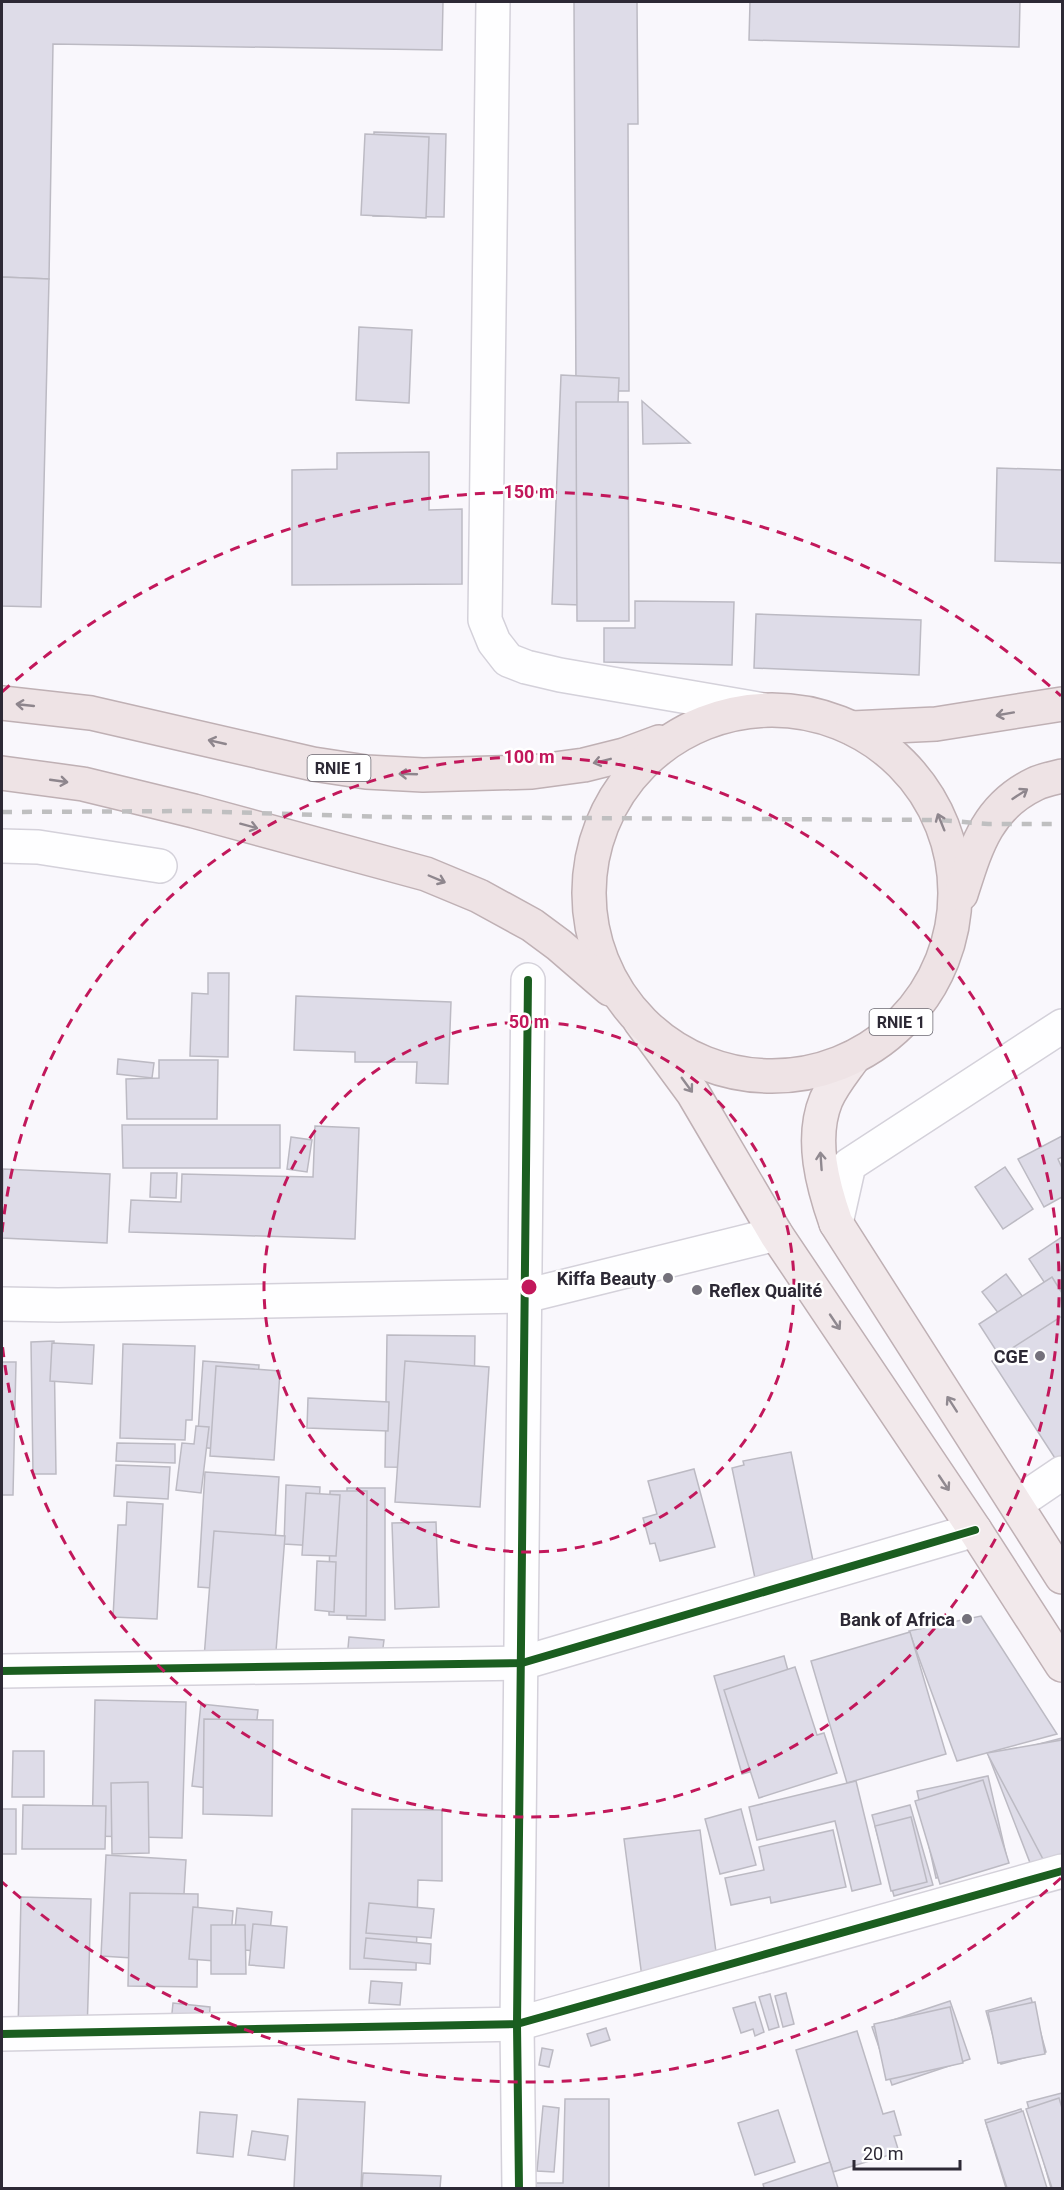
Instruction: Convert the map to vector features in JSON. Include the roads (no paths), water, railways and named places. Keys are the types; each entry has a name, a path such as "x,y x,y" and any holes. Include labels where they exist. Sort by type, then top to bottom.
{"highway":[{"name":"RNIE 1","path":"2,703 92,713 313,764 366,772 423,775 532,772 594,763 678,736 719,717 764,710 809,713 852,728 890,753 907,768 934,805 948,839 954,864 956,890 954,916"},
{"name":"RNIE 1","path":"852,728 936,724 1062,704"},
{"name":"RNIE 1","path":"631,1010 600,960 590,926 588,891 591,856 604,819 627,780 659,748 678,736"},
{"name":"RNIE 1","path":"2,773 83,784 194,811 426,874 479,896 532,925 568,952 657,1036 685,1054 716,1067 760,1076 805,1073 831,1066 854,1057 877,1044 897,1028 919,1002 941,965 975,849 988,824 1006,802 1036,783 1062,776"}],"main road":[{"path":"631,1010 693,1093 776,1234 975,1530 1062,1665"},
{"path":"854,1057 826,1101 821,1127 820,1161 836,1223 1062,1577"}],"street":[{"path":"493,2 485,620 494,642 508,660 526,667 560,675 764,710"},
{"path":"2,846 38,847 160,866"},
{"path":"519,2188 517,2024 528,980"},
{"path":"836,1223 849,1165 867,1151 1062,1026"},
{"path":"2,1304 58,1305 525,1296 776,1234"},
{"path":"1016,1504 1062,1473"},
{"path":"2,1671 522,1663 975,1530"},
{"path":"2,2034 517,2024 1062,1871"}],"railway":[{"path":"2,812 194,811 385,817 940,820 988,824 1062,824"}],"place":[{"name":"Kiffa Beauty","path":"668,1278"},
{"name":"Reflex Qualité","path":"697,1290"},
{"name":"CGE","path":"1040,1356"},
{"name":"Bank of Africa","path":"967,1619"}]}
